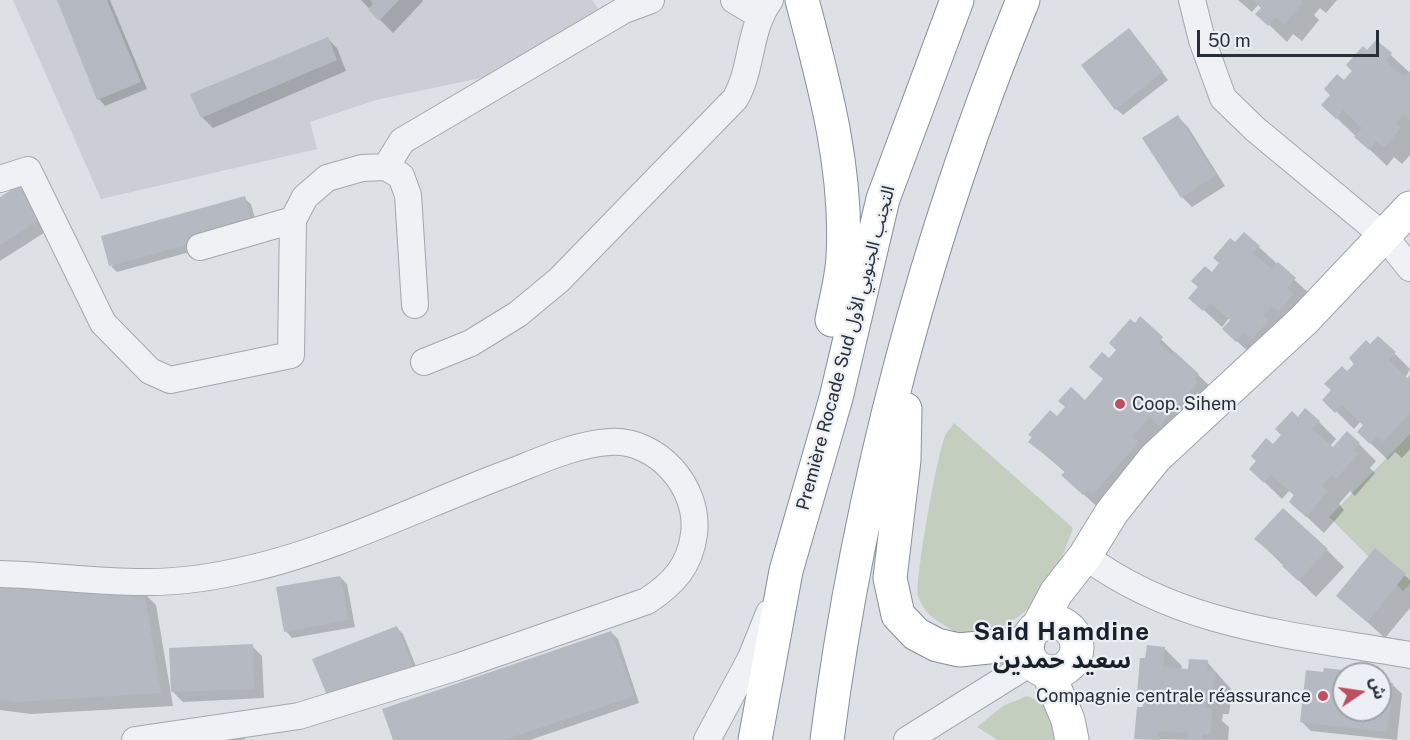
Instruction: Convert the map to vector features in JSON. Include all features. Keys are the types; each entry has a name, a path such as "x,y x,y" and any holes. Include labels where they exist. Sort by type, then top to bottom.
{"main road":[{"path":"802,0 823,73 837,152 843,248 838,291 810,415 809,447 813,478"},
{"name":"Première Rocade Sud التجنب الجنوبي الأول","path":"755,740 786,572 836,398 883,199 957,0"},
{"path":"827,740 843,626 899,381 937,240 997,65 1023,0"},
{"path":"1070,730 1049,649 1065,579 1085,556 1112,512 1155,458 1305,320 1386,237 1410,208"},
{"path":"899,381 905,408 906,430 890,578 898,615 916,634 938,645 959,650 1049,649"}],"street":[{"path":"386,167 402,141 624,10 651,0"},
{"path":"424,362 471,343 518,314 558,280 735,99 744,83 751,40 765,7 734,0"},
{"path":"1192,0 1202,40 1223,98 1256,129 1386,237 1410,268"},
{"path":"0,179 28,170 103,323 150,372 170,380 291,355 293,220 305,197 327,178 362,168 386,167 401,176 408,195 415,305"},
{"path":"200,247 293,220"},
{"path":"0,574 148,582 202,578 248,569 319,547 544,460 588,445 612,442 649,449 677,475 688,494 695,532 689,556 672,582 647,601 457,667 299,716 135,740"},
{"path":"1085,556 1116,579 1152,597 1240,626 1303,639 1410,655"},
{"path":"707,740 751,658 786,572"},
{"path":"907,740 1049,649"}],"shaded area":[{"path":"13,0 592,0 600,11 490,76 376,100 310,122 317,149 101,199"}],"green space":[{"path":"954,423 1073,528 1054,575 1036,600 1011,621 995,630 972,637 961,635 939,622 930,615 918,596 923,543 938,463 946,434"},
{"path":"1410,434 1410,584 1403,591 1329,517"},
{"path":"1027,696 1049,706 1061,740 998,740 977,727 1003,706"}],"building":[{"path":"57,0 107,0 141,82 97,100"},
{"path":"370,0 399,0 379,21 368,9 373,4"},
{"path":"1253,0 1301,0 1303,2 1284,25 1275,17 1268,26 1255,14 1262,7"},
{"path":"1129,28 1163,72 1115,110 1081,65"},
{"path":"328,37 337,60 201,118 190,94"},
{"path":"1376,40 1392,53 1386,61 1404,77 1410,71 1410,120 1404,114 1396,124 1401,128 1384,148 1376,141 1369,150 1354,137 1362,128 1343,110 1336,119 1321,105 1330,95 1324,89 1337,74 1344,80 1352,71 1346,65 1363,46 1367,50"},
{"path":"1178,115 1216,175 1181,198 1142,138"},
{"path":"19,185 41,219 0,245 0,197"},
{"path":"245,196 253,227 109,266 101,236"},
{"path":"1244,232 1260,246 1253,253 1272,269 1278,262 1296,278 1287,288 1294,294 1278,312 1272,306 1263,316 1269,320 1251,340 1244,333 1236,342 1222,329 1230,320 1210,303 1203,311 1188,298 1198,287 1191,281 1205,266 1212,272 1219,263 1213,258 1230,238 1235,242"},
{"name":"Coop. Sihem","path":"1140,316 1163,337 1159,343 1172,355 1175,352 1199,374 1195,379 1198,382 1159,426 1150,417 1133,436 1139,442 1092,495 1088,490 1083,495 1061,475 1066,471 1028,442 1032,437 1028,435 1050,410 1057,416 1065,407 1058,401 1071,387 1085,400 1103,379 1089,367 1102,352 1109,358 1116,350 1109,343 1130,319 1135,323"},
{"path":"1378,336 1396,352 1388,360 1407,378 1410,375 1410,413 1383,442 1377,436 1370,444 1357,432 1363,425 1342,405 1335,413 1322,400 1331,390 1324,384 1342,366 1347,371 1354,364 1349,358 1366,340 1370,344"},
{"path":"1305,408 1320,421 1312,429 1333,447 1347,431 1360,443 1354,450 1358,454 1336,479 1332,475 1322,486 1328,491 1306,517 1289,502 1294,495 1271,475 1264,483 1249,469 1256,461 1251,456 1266,438 1273,444 1281,435 1275,429 1292,411 1298,417"},
{"path":"1283,508 1328,549 1298,581 1282,566 1284,563 1254,539"},
{"path":"1375,548 1406,574 1367,622 1336,596"},
{"path":"340,576 349,620 284,632 276,587"},
{"path":"0,585 144,590 161,693 17,702 0,699"},
{"path":"397,626 413,667 329,700 312,659"},
{"path":"611,631 634,696 504,740 393,740 382,709"},
{"path":"253,644 254,689 171,692 169,648"},
{"path":"1147,645 1165,647 1163,667 1188,669 1189,659 1208,660 1207,670 1215,671 1212,698 1206,697 1205,708 1212,708 1210,734 1202,734 1202,740 1187,740 1188,733 1159,731 1158,740 1134,739 1137,707 1143,707 1144,695 1137,694 1140,658 1145,658"},
{"path":"1324,668 1332,669 1332,722 1388,722 1387,732 1300,722 1306,670 1323,672"},
{"path":"244,734 245,740 200,740"}],"place":[{"name":"Coop. Sihem","path":"1120,404"},
{"name":"Compagnie centrale réassurance","path":"1323,696"}],"district":[{"name":"Said Hamdine سعيد حمدين","path":"1062,647"}]}
